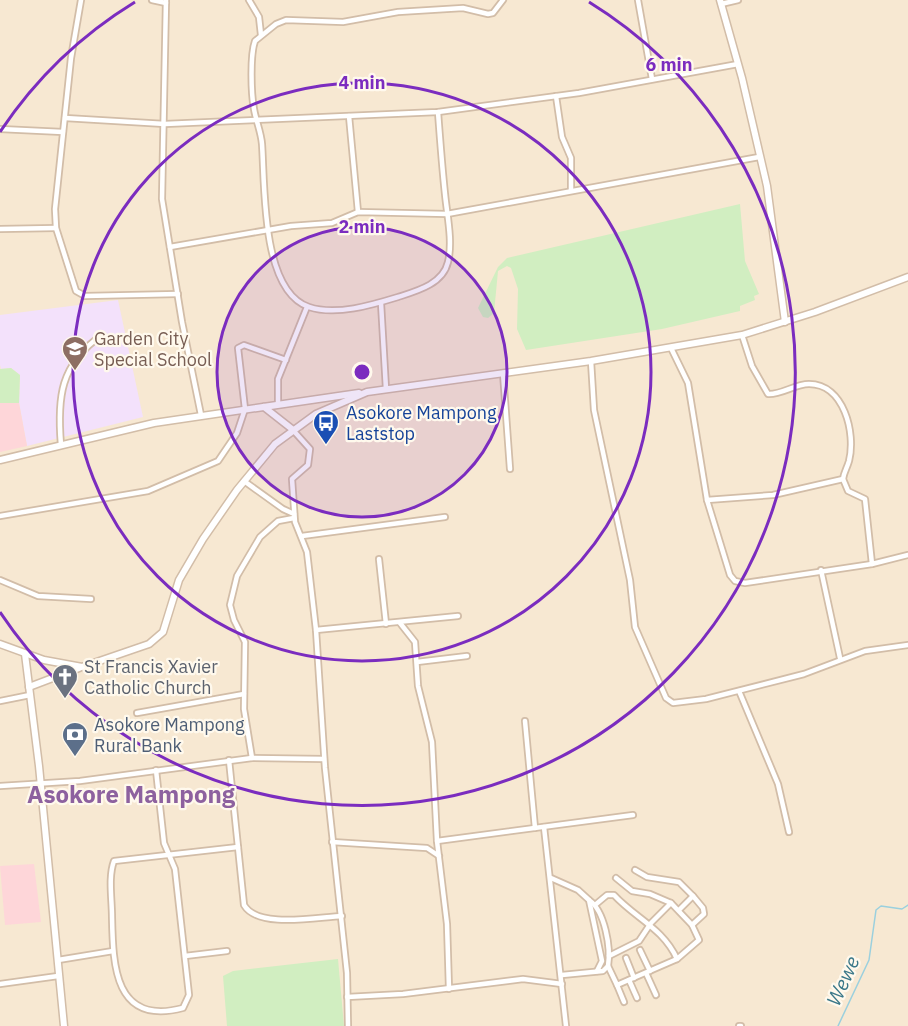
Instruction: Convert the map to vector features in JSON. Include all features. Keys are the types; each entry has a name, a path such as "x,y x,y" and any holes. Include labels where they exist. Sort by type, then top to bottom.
{"street":[{"path":"81,0 56,188 56,228 79,295 178,294"},
{"path":"152,0 166,1 162,199 201,415"},
{"path":"249,0 259,17 261,35"},
{"path":"438,112 447,214 448,262 443,273 433,284 381,303 345,309 324,310 307,307 284,288 275,269 258,120 253,102 254,46 261,35 276,24 296,19 344,22 398,12 463,8 488,14 493,13 503,0"},
{"path":"638,0 652,79"},
{"path":"738,0 720,2 738,64 759,156 773,225 785,322"},
{"path":"65,118 165,124 438,112 556,96 738,64"},
{"path":"556,96 562,137 571,158 571,190"},
{"path":"349,116 358,212"},
{"path":"0,129 63,132"},
{"path":"170,247 269,229 332,223 358,212 447,214 759,156"},
{"path":"0,229 56,228"},
{"path":"0,460 201,415 591,361 742,335 785,322 908,277"},
{"path":"381,303 386,389"},
{"path":"278,405 278,379 307,307"},
{"path":"61,445 58,414 65,380 81,353 102,335"},
{"path":"742,335 752,366 768,394 807,384 818,385 833,393 841,402 848,427 850,460 843,479 848,491 865,499 872,564"},
{"path":"0,516 52,505 137,494 206,468 218,461 228,450 245,409 238,348 244,345 286,360"},
{"path":"671,348 688,383 707,500 730,575 735,581 745,583 872,564 908,555"},
{"path":"591,361 598,432 628,569 633,615 640,642 666,698 673,704 706,699 804,674 840,658 908,645"},
{"path":"503,374 510,469"},
{"path":"29,687 134,650 158,638 167,621 179,580 203,539 244,481 275,444 292,429 316,414 368,392"},
{"path":"264,407 292,429 310,449 310,458 303,471 290,481 294,516 308,552 316,630 324,759 342,916 348,1026"},
{"path":"707,500 773,495 843,479"},
{"path":"244,481 294,516"},
{"path":"252,758 244,694 245,642 230,605 237,576 245,558 269,527 278,521 294,516"},
{"path":"302,536 445,517"},
{"path":"379,559 386,624"},
{"path":"821,570 840,658"},
{"path":"0,580 38,596 91,599"},
{"path":"316,630 458,616"},
{"path":"400,623 415,642 418,686 432,742 437,841 447,924 449,989"},
{"path":"0,644 61,665 82,667"},
{"path":"25,654 64,1026"},
{"path":"417,662 467,656"},
{"path":"739,691 778,784 789,832"},
{"path":"137,713 244,694"},
{"path":"0,701 30,695"},
{"path":"525,721 535,828"},
{"path":"0,786 80,781 252,758 324,759"},
{"path":"229,760 244,905 253,915 268,919 342,916"},
{"path":"156,770 167,853 175,869 188,1003 176,1011 146,1012 132,1004 120,990 113,951 114,861 167,853 238,847"},
{"path":"437,841 633,815"},
{"path":"544,827 566,1026"},
{"path":"332,842 427,848 439,856"},
{"path":"635,870 647,877 679,882 703,908 704,914 692,925"},
{"path":"551,878 578,890 595,905 603,961 597,971"},
{"path":"616,878 636,893 650,894 671,903 699,936 698,943 677,959 617,985"},
{"path":"595,905 607,896 614,895 624,885"},
{"path":"614,895 630,910 651,923 669,943 677,959"},
{"path":"679,910 693,896"},
{"path":"589,900 610,944 608,966 624,1002"},
{"path":"609,956 639,941 651,923 671,903"},
{"path":"58,960 113,951"},
{"path":"185,956 227,951"},
{"path":"640,951 656,995"},
{"path":"626,958 637,998"},
{"path":"562,975 603,971 608,966"},
{"path":"0,984 58,976"},
{"path":"347,997 449,989 523,980 562,984"}],"shaded area":[{"path":"0,0 908,0 908,1026 0,1026"},
{"name":"Garden City Special School","path":"118,300 143,417 27,446 19,403 20,375 11,368 1,369 0,365 0,315"},
{"path":"0,403 19,403 27,446 0,452"},
{"path":"34,864 41,922 5,925 0,866"}],"green space":[{"path":"740,204 745,261 759,294 754,296 755,300 740,306 740,311 662,329 526,350 517,329 518,289 511,268 507,266 498,271 494,313 488,318 483,317 478,308 498,267 507,258"},
{"path":"11,368 20,375 19,403 0,403 0,369"},
{"path":"338,959 344,1026 227,1026 223,976 233,971"}],"waterway":[{"name":"Wewe","path":"838,1026 869,960 876,910 881,906 902,909 908,905"}],"place":[{"name":"Garden City Special School","path":"75,372"},
{"name":"Asokore Mampong Laststop","path":"326,446"},
{"name":"St Francis Xavier Catholic Church","path":"65,700"},
{"name":"Asokore Mampong Rural Bank","path":"75,758"}],"district":[{"name":"Asokore Mampong","path":"131,795"}]}
